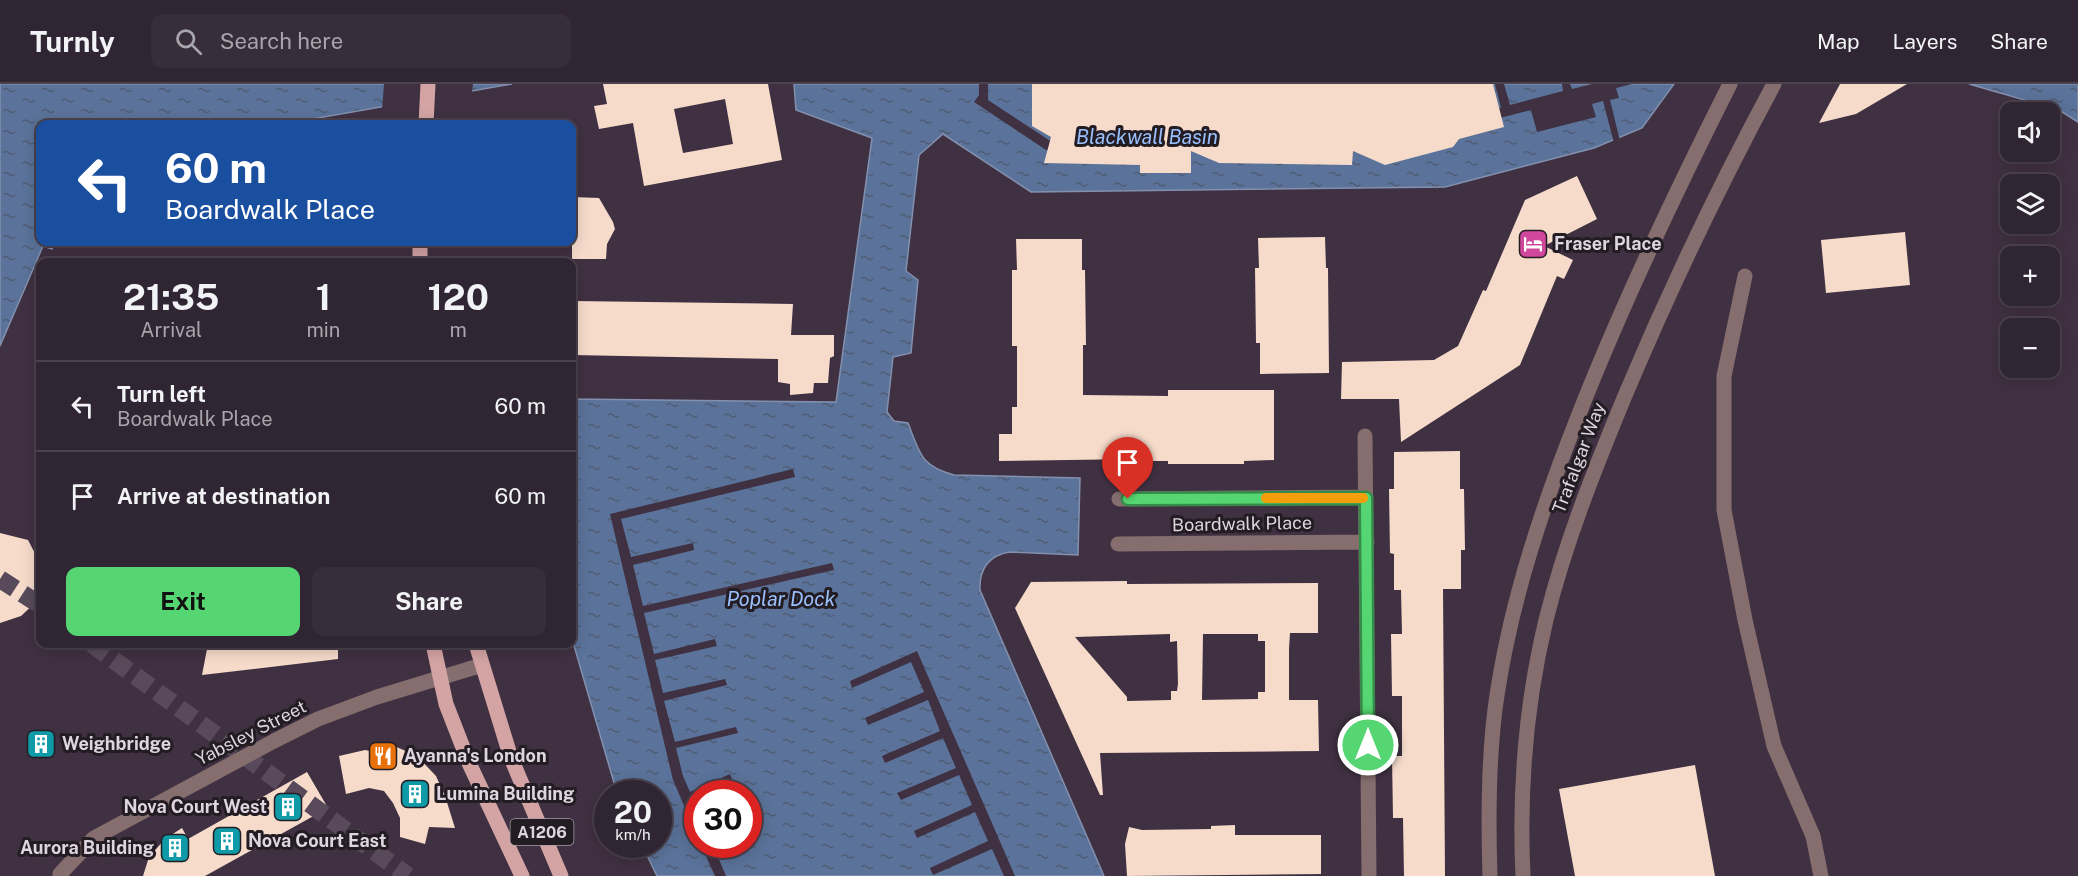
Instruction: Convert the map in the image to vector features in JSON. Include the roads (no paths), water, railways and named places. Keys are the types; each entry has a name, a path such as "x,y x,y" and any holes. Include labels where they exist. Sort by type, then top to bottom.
{"main road":[{"path":"426,120 428,84"},
{"name":"A1206","path":"434,648 446,704 469,763 522,876"},
{"name":"A1206","path":"477,648 511,758 561,876"}],"street":[{"name":"Trafalgar Way","path":"1490,876 1492,748 1496,696 1514,607 1552,482 1605,348 1680,183 1730,84"},
{"name":"Trafalgar Way","path":"1523,876 1523,783 1530,711 1546,621 1568,544 1593,472 1650,336 1734,158 1774,84"},
{"path":"1745,276 1724,376 1724,510 1745,620 1773,746 1813,836 1821,876"},
{"path":"1365,436 1369,876"},
{"name":"Boardwalk Place","path":"1119,499 1366,498"},
{"name":"Boardwalk Place","path":"1118,544 1367,542"},
{"name":"Yabsley Street","path":"61,875 94,838 318,719 440,676 482,665"}],"water":[{"path":"0,84 512,84 307,120 36,120 36,246 43,246 0,346"},
{"name":"Poplar Dock","path":"794,84 1674,84 1642,128 1594,148 1445,187 1031,192 943,134 919,155 906,271 918,280 911,353 893,357 887,412 894,421 908,423 915,443 928,463 954,475 1080,478 1078,555 1010,552 996,556 987,564 981,576 980,590 1104,876 657,876 648,858 672,858 672,780 613,780 575,648 576,399 836,402 872,138 796,110"},
{"path":"1969,84 2078,84 2078,122 2060,111 2060,102 2031,102"}],"tunnel":[{"path":"0,579 36,602"},
{"path":"97,648 408,876"}],"place":[{"name":"Fraser Place","path":"1533,244"},
{"name":"Weighbridge","path":"41,744"},
{"name":"Ayanna's London","path":"383,756"},
{"name":"Lumina Building","path":"415,794"},
{"name":"Nova Court West","path":"288,807"},
{"name":"Nova Court East","path":"227,841"},
{"name":"Aurora Building","path":"175,848"}],"water label":[{"name":"Blackwall Basin","path":"1147,137"}]}
